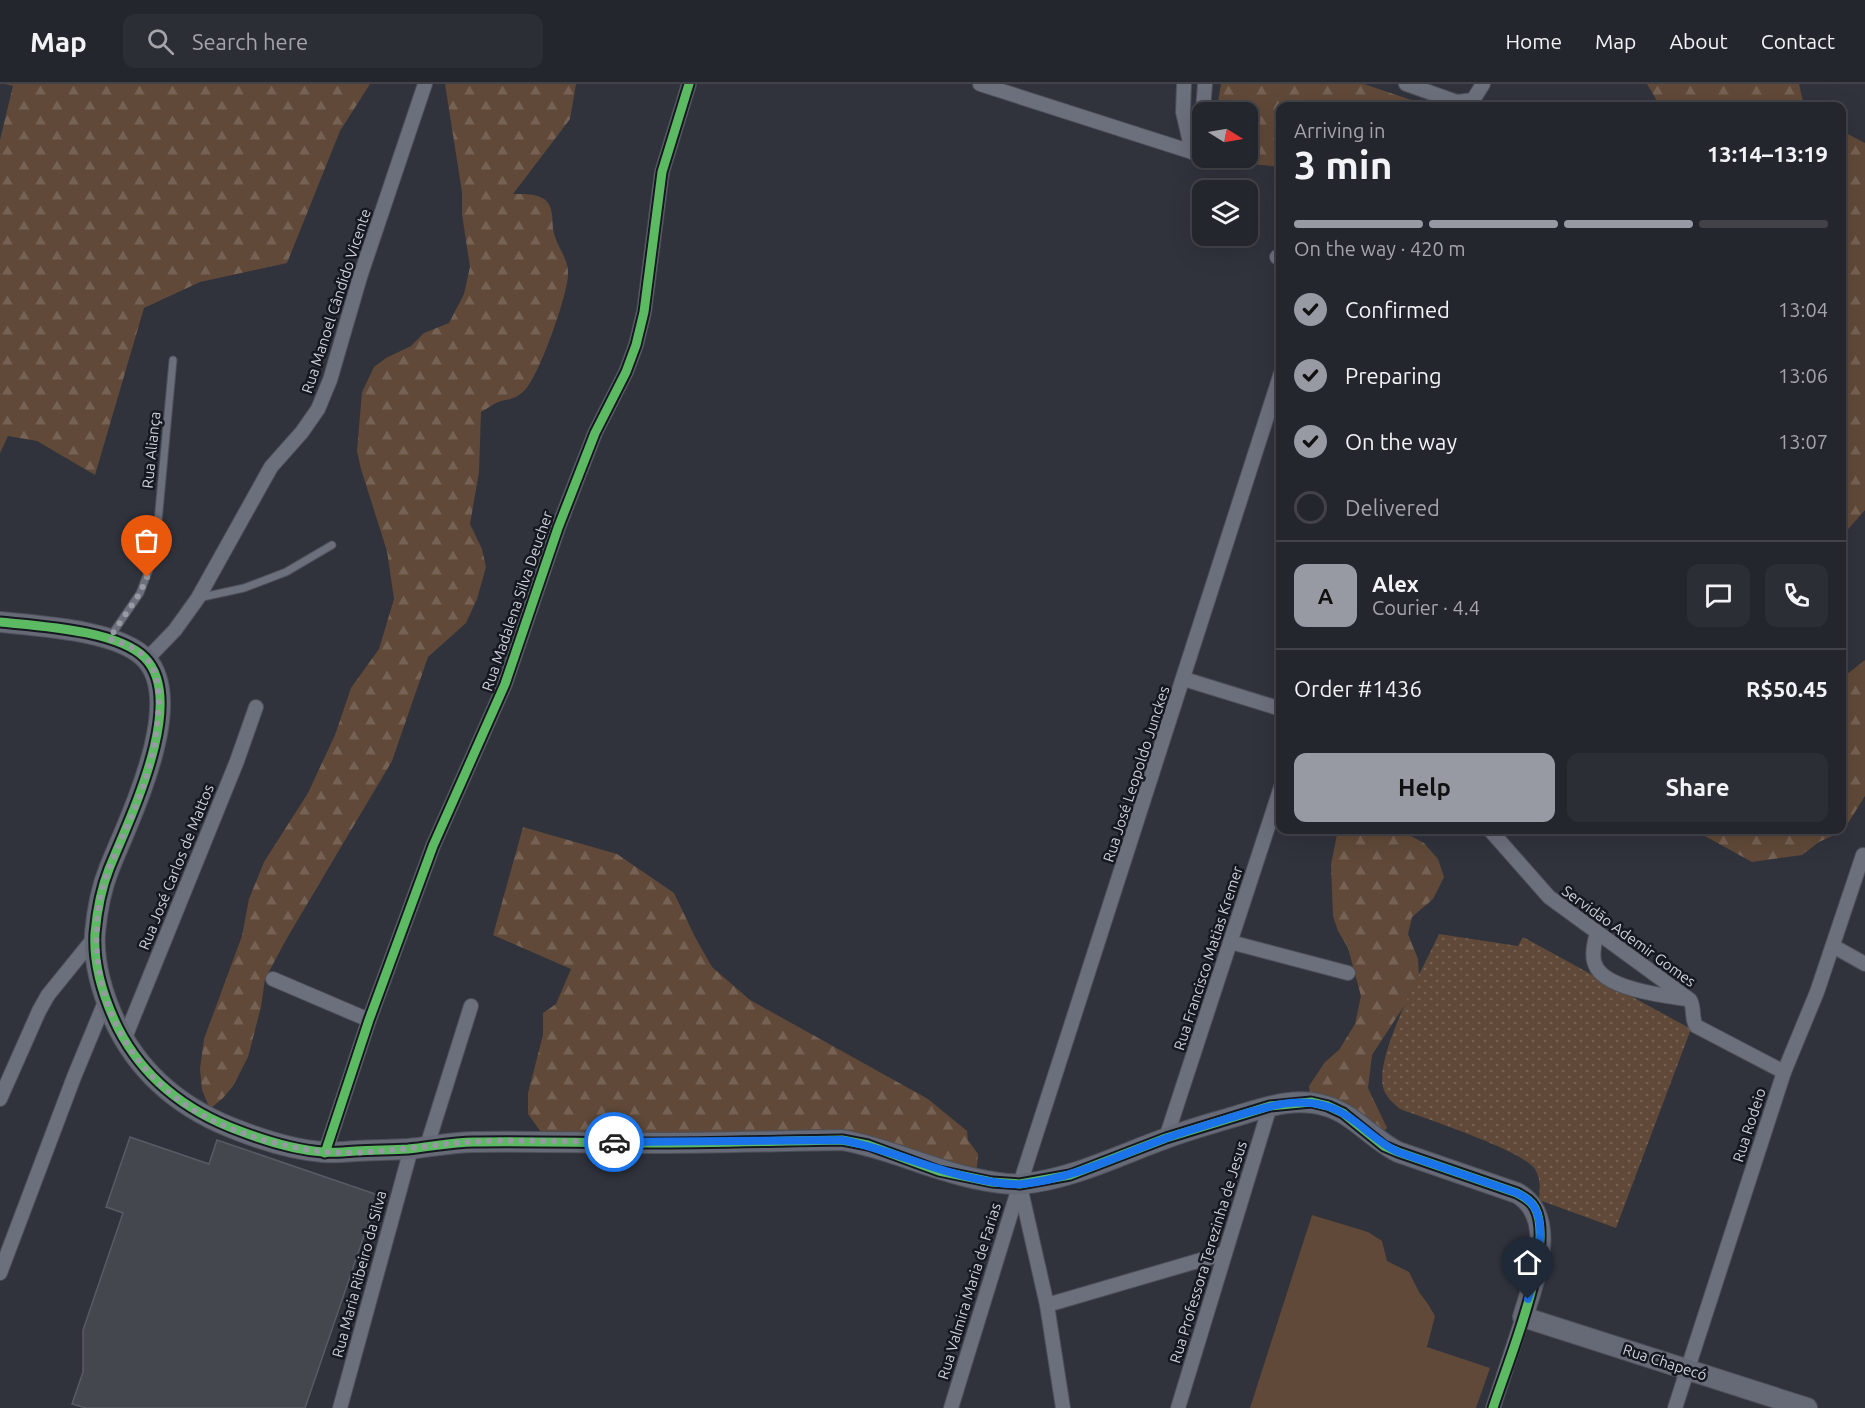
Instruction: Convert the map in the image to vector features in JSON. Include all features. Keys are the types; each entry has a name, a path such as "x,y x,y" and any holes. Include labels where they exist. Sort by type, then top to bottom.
{"street":[{"name":"Rua Manoel Cândido Vicente","path":"147,659 175,630 198,598 271,467 311,421 325,394 360,277 425,84"},
{"name":"Rua Madalena Silva Deucher","path":"325,1153 369,1020 433,846 509,674 558,528 595,433 626,372 636,345 644,312 662,172 689,84"},
{"path":"981,84 1192,152"},
{"path":"1185,84 1183,112 1192,152"},
{"path":"1204,102 1205,84"},
{"path":"1406,84 1457,102 1473,100 1483,84"},
{"name":"Rua José Leopoldo Junckes","path":"1020,1184 1276,389"},
{"path":"0,622 109,639 135,649 147,659 156,675 159,689 155,741 145,782 102,893 95,936 96,961 105,1002 124,1040 150,1074 190,1108 241,1131 301,1149 325,1153 472,1142 654,1143 842,1140 868,1145 939,1171 992,1182 1020,1184 1070,1175 1166,1138 1270,1106 1311,1102 1343,1113 1384,1146 1517,1193 1528,1199 1534,1207 1539,1220 1540,1240 1536,1271 1493,1408"},
{"path":"1184,680 1276,708"},
{"name":"Rua José Carlos de Mattos","path":"124,1040 256,707"},
{"name":"Rua Francisco Matias Kremer","path":"1166,1138 1276,802"},
{"name":"Servidão Ademir Gomes","path":"1494,834 1549,897 1690,1000 1696,1026 1784,1072"},
{"name":"Rua Rodeio","path":"1675,1408 1784,1072 1817,992 1863,855"},
{"path":"1597,932 1594,964 1600,973 1619,984 1639,991 1690,1000"},
{"path":"0,1099 48,995 95,936"},
{"path":"1230,942 1348,973"},
{"path":"1833,946 1865,964"},
{"path":"273,980 369,1020"},
{"path":"0,1273 74,1077 105,1002"},
{"name":"Rua Maria Ribeiro da Silva","path":"340,1408 419,1147 471,1006"},
{"name":"Rua Professora Terezinha de Jesus","path":"1178,1408 1270,1106"},
{"path":"1020,1184 1047,1305 1063,1408"},
{"name":"Rua Valmira Maria de Farias","path":"951,1408 1020,1184"},
{"path":"1047,1305 1225,1253"},
{"name":"Rua Chapecó","path":"1523,1317 1807,1408"}],"lane":[{"name":"Rua Aliança","path":"109,639 140,593 154,554 173,360"},
{"path":"198,598 244,588 286,572 332,545"}],"green space":[{"path":"5,84 370,84 340,131 287,263 200,282 144,308 95,475 37,441 8,436 0,453 0,140 13,86"},
{"path":"445,84 576,84 570,119 513,194 536,196 544,199 550,206 555,238 568,271 564,296 545,351 531,382 517,396 498,402 481,412 479,472 470,524 482,549 486,567 477,599 466,623 428,657 392,761 265,979 261,1007 248,1057 233,1086 210,1109 202,1090 200,1069 204,1039 242,936 249,899 264,862 308,793 335,735 351,688 379,649 394,599 387,551 357,451 362,392 374,367 386,358 411,346 424,333 449,323 464,294 470,267 462,214 462,192"},
{"path":"1221,84 1364,84 1417,102 1276,102 1276,166 1258,165 1258,102 1218,102"},
{"path":"1647,84 1799,84 1803,102 1658,102"},
{"path":"1846,133 1865,143 1865,510 1846,531"},
{"path":"1865,660 1865,796 1846,826 1846,675"},
{"path":"523,827 617,854 674,893 712,967 750,1000 928,1099 967,1131 968,1140 978,1154 977,1167 971,1171 894,1146 541,1132 528,1114 528,1093 543,1035 543,1013 556,1004 571,969 493,935"},
{"path":"1337,834 1407,834 1424,843 1438,859 1444,877 1433,899 1412,917 1408,934 1418,959 1419,975 1406,1003 1372,1055 1368,1088 1387,1128 1381,1134 1310,1094 1309,1086 1325,1062 1339,1050 1355,1024 1361,996 1348,948 1338,931 1333,916 1331,864"},
{"path":"1701,834 1836,834 1819,842 1802,855 1752,862"},
{"path":"1439,934 1518,946 1523,937 1691,1029 1616,1228 1539,1200 1538,1177 1535,1169 1527,1162 1494,1144 1400,1109 1386,1093 1383,1087 1382,1072 1393,1032"},
{"path":"1312,1215 1368,1232 1382,1241 1387,1261 1409,1272 1435,1316 1427,1347 1490,1368 1476,1408 1250,1408"}],"building":[{"path":"130,1137 209,1164 217,1140 378,1195 305,1408 86,1408 72,1404 83,1372 83,1330 123,1213 106,1207"}],"cycle path":[{"path":"325,1153 369,1020 433,846 505,684 558,528 595,433 626,372 636,345 644,312 662,172 689,84"},
{"path":"0,622 77,631 116,641 145,658 157,678 160,703 158,731 140,793 104,884 96,925 96,958 100,982 108,1006 129,1046 154,1078 169,1092 203,1114 271,1142 327,1152 408,1149 474,1142 670,1143 842,1140 868,1145 939,1171 992,1182 1020,1184 1070,1175 1166,1138 1270,1106 1311,1102 1343,1113 1384,1146 1517,1193 1535,1208 1540,1226 1535,1277 1518,1336 1493,1408"}],"way so far":[{"path":"147,577 140,593 109,639 135,649 147,659 156,675 159,689 157,732 145,782 108,871 97,916 95,936 96,961 105,1002 124,1040 150,1074 190,1108 215,1120 269,1140 325,1153 411,1149 472,1142 614,1142"}],"route":[{"path":"614,1142 842,1140 868,1145 939,1171 992,1182 1020,1184 1070,1175 1166,1138 1270,1106 1311,1102 1343,1113 1384,1146 1517,1193 1528,1199 1539,1220 1540,1240 1538,1261 1528,1299"}]}
